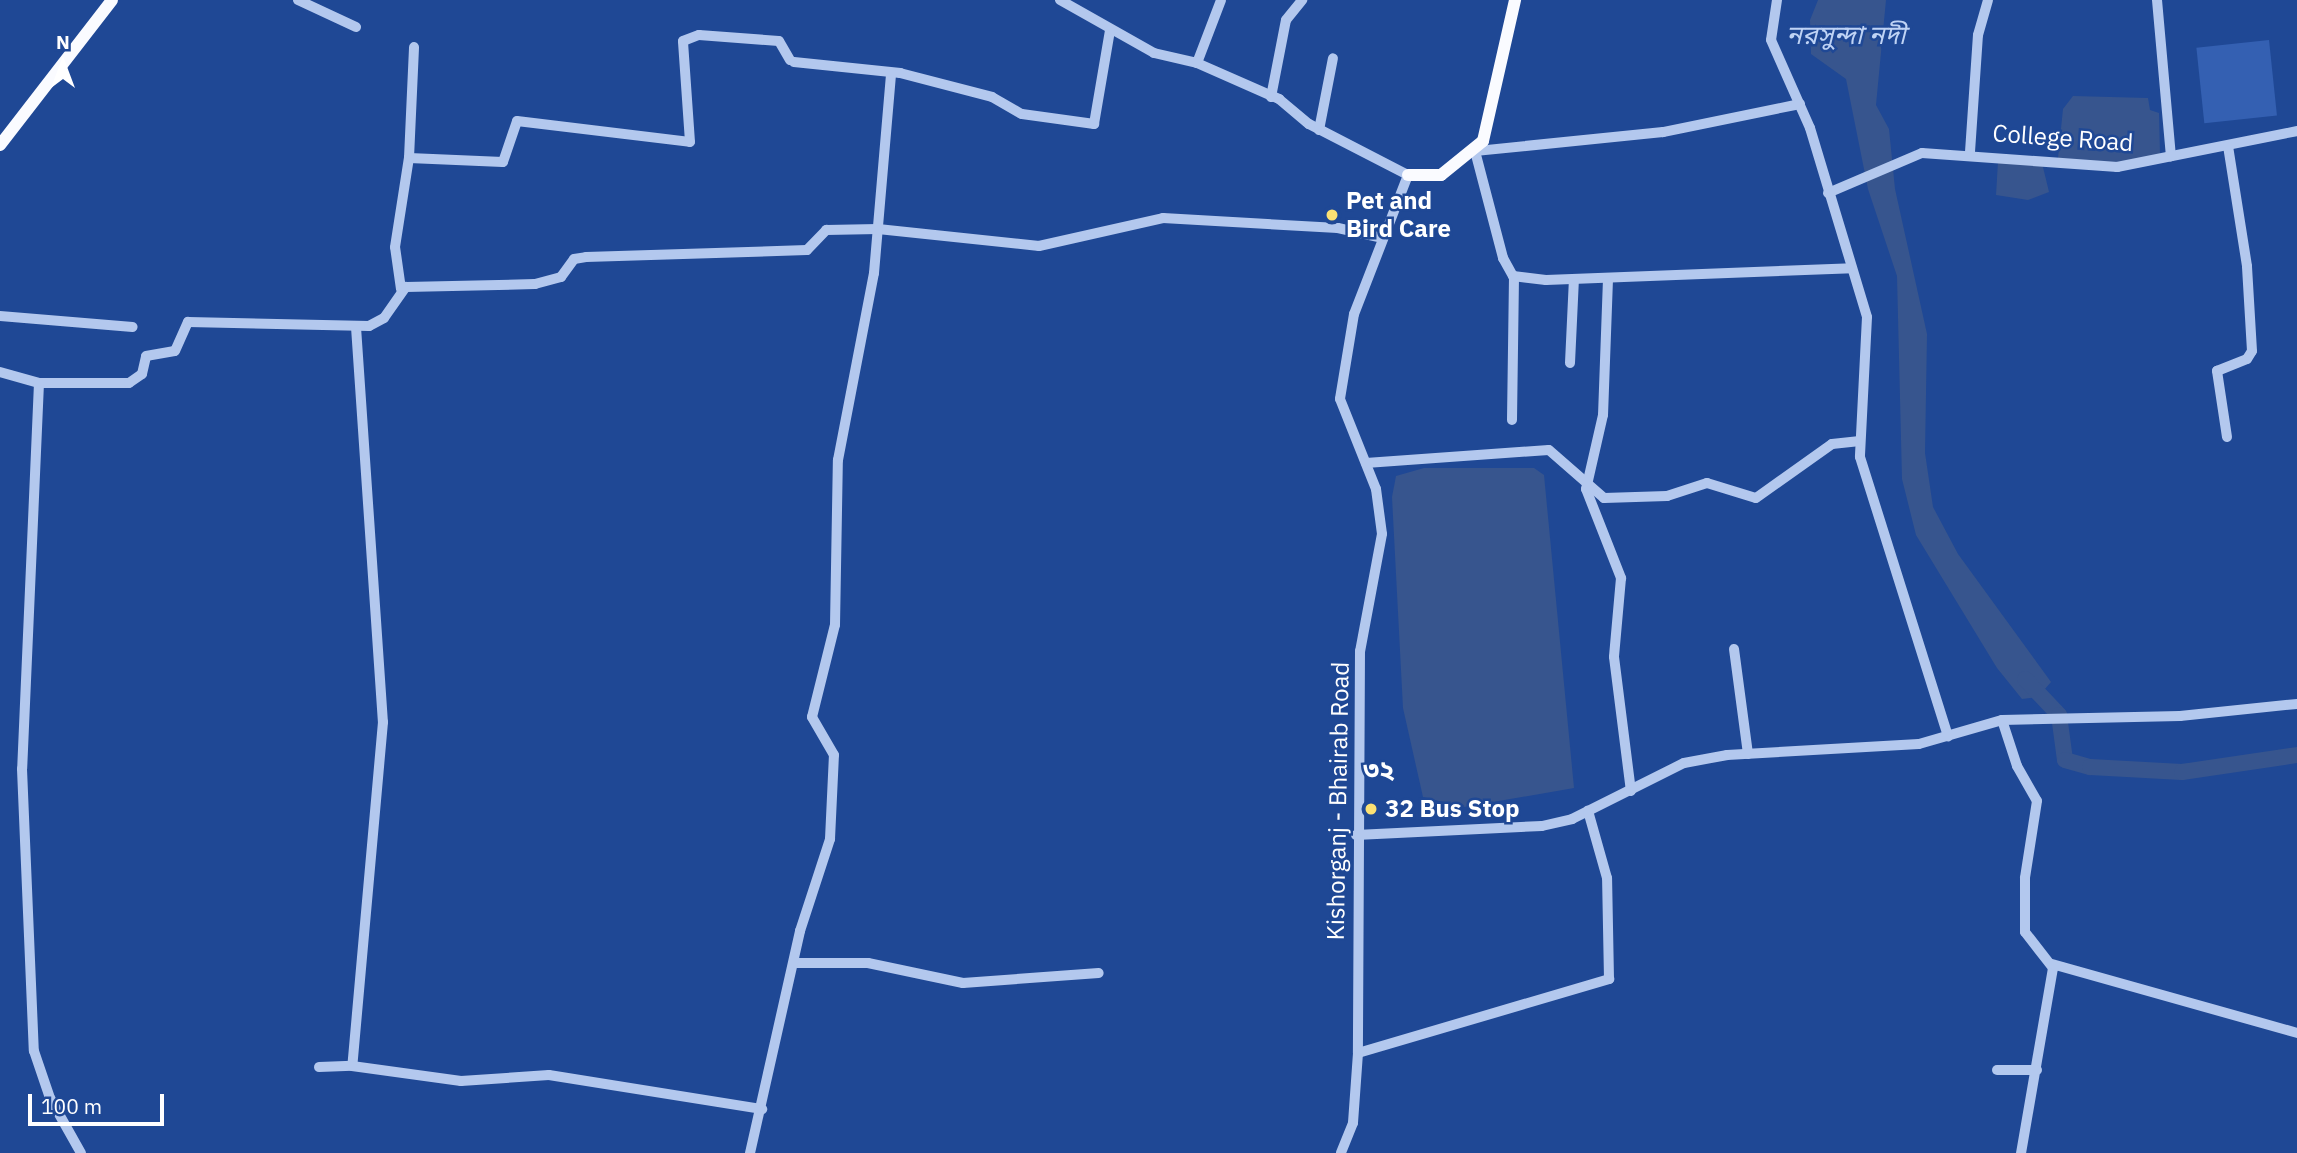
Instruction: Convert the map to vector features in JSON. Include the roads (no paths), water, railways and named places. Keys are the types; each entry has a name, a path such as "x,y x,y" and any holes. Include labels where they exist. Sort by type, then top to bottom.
{"main road":[{"path":"0,145 112,0"},
{"path":"1408,175 1441,175 1475,151 1489,120 1515,0"}],"street":[{"path":"298,0 356,27"},
{"path":"1060,0 1154,53 1197,63 1271,97 1320,130 1408,175"},
{"path":"1197,63 1221,0"},
{"path":"1271,97 1288,15 1302,0"},
{"path":"1777,0 1772,40 1800,104 1867,317 1860,442 1879,525 1948,736"},
{"path":"1970,152 1978,36 1988,0"},
{"path":"2157,0 2171,156"},
{"path":"409,158 503,162 517,121 690,142 683,41 699,34 779,41 784,58 792,61 891,72 992,97 1040,119 1094,124 1110,30"},
{"path":"0,372 39,383 134,382 146,356 175,351 188,322 356,327 379,323 401,289 395,247 409,158 414,47"},
{"path":"1320,130 1333,58"},
{"path":"750,1153 835,802 833,748 812,717 836,613 842,413 878,229 891,72"},
{"path":"1512,420 1514,276 1475,151 1663,132 1800,104"},
{"name":"College Road","path":"1828,193 1905,156 1970,152 2117,167 2297,131"},
{"path":"2227,437 2217,371 2247,359 2252,351 2247,266 2228,146"},
{"name":"Kishorganj - Bhairab Road","path":"1342,1153 1353,1123 1357,1053 1356,835 1360,651 1382,534 1366,463 1344,422 1341,385 1354,314 1408,175"},
{"path":"401,289 535,284 561,277 574,260 586,257 807,250 824,230 878,229 1035,246 1163,218 1338,228 1382,238"},
{"path":"1514,276 1608,279 1852,268"},
{"path":"1570,363 1574,279"},
{"path":"1608,279 1604,415 1586,489 1621,578 1614,657 1630,791"},
{"path":"0,316 133,327"},
{"path":"352,1066 383,722 356,327"},
{"path":"39,383 22,769 34,1051 50,1098 81,1153"},
{"path":"1366,463 1549,450 1586,489 1604,498 1644,499 1707,483 1756,498 1832,444 1860,442"},
{"path":"1734,649 1748,754"},
{"path":"1356,835 1514,830 1588,811 1684,763 1748,754 1906,745 2002,720 2131,717 2297,704"},
{"path":"2002,720 2017,766 2037,801 2025,878 2025,932 2052,964 2297,1033"},
{"path":"1357,1053 1609,979 1608,878 1588,811"},
{"path":"795,963 868,963 963,983 1098,973"},
{"path":"2021,1153 2037,1070 2052,964"},
{"path":"319,1067 352,1066 461,1080 549,1075 762,1109"},
{"path":"1997,1070 2037,1070"}],"water":[{"name":"নরসুন্দা নদী","path":"1818,0 1886,0 1876,105 1889,129 1895,189 1927,334 1925,453 1933,507 1958,554 2051,682 2038,697 2022,699 1997,668 1916,535 1902,479 1897,276 1868,189 1846,79 1811,54 1810,20"},
{"path":"2073,96 2148,98 2150,110 2159,113 2160,154 2114,163 2058,158 2063,109"},
{"path":"1998,162 2042,163 2049,192 2028,200 1996,195"},
{"path":"1424,468 1534,468 1544,475 1574,788 1464,807 1423,797 1403,708 1392,497 1396,476"}],"waterway":[{"path":"2025,679 2059,715 2065,760 2090,767 2182,772 2297,755"}],"place":[{"name":"Pet and Bird Care","path":"1332,215"},
{"name":"32 Bus Stop","path":"1371,809"}],"district":[{"name":"৩২","path":"1379,770"}]}
